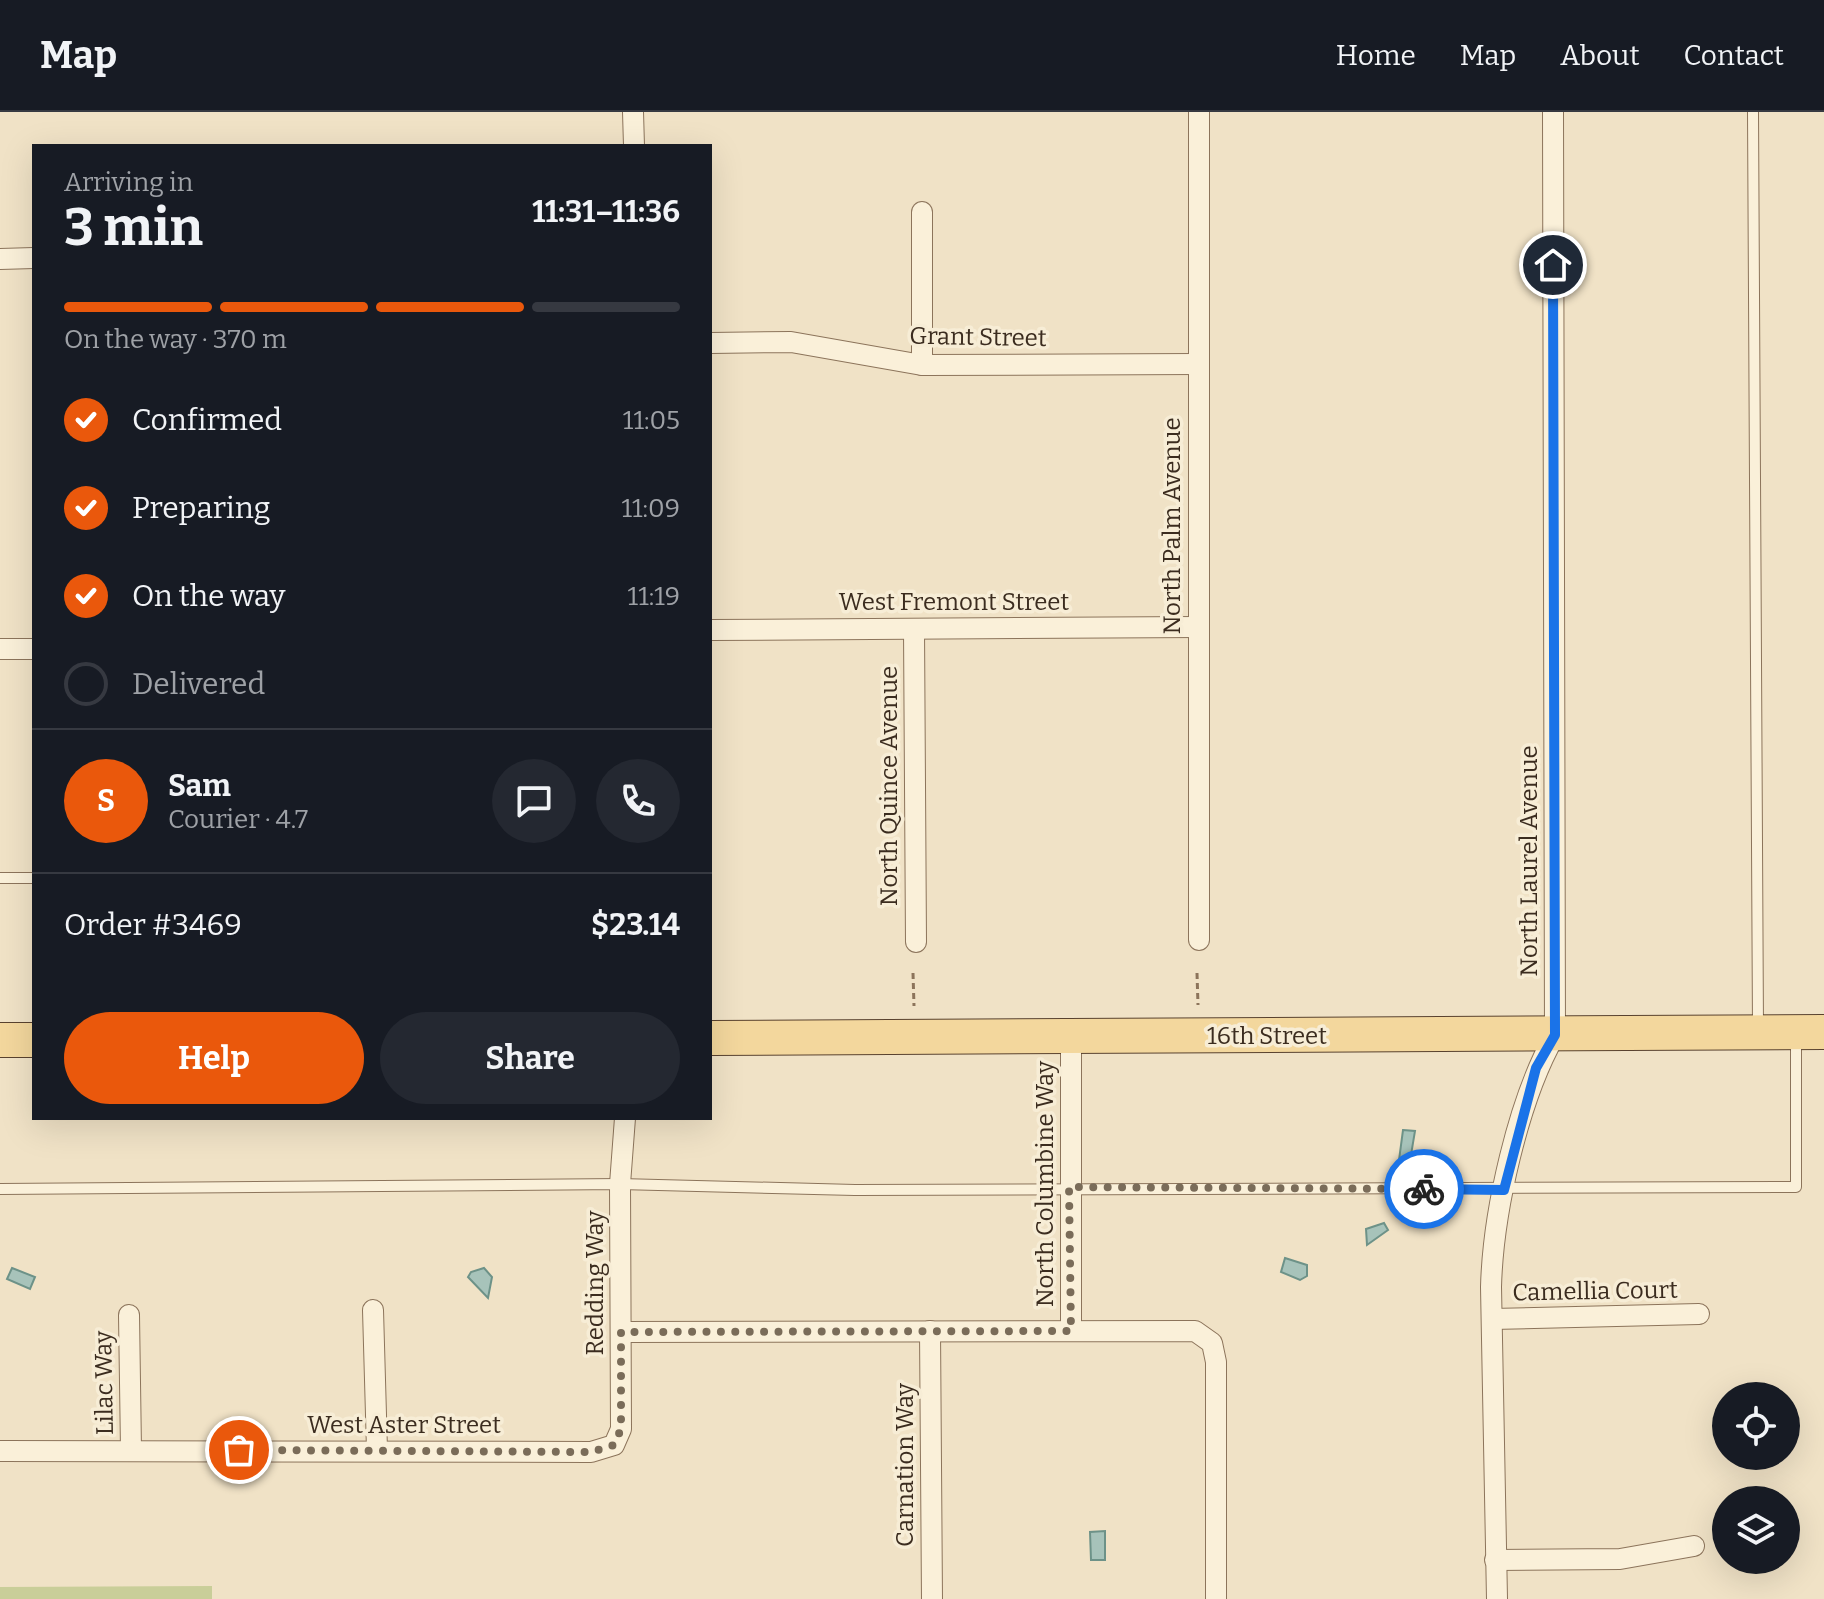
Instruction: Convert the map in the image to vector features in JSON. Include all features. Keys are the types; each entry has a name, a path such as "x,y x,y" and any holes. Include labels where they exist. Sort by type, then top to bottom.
{"main road":[{"name":"16th Street","path":"712,1038 1810,1033"},
{"path":"0,1040 32,1040"}],"street":[{"path":"633,112 634,144"},
{"name":"North Palm Avenue","path":"1199,112 1199,940"},
{"name":"North Laurel Avenue","path":"1497,1599 1492,1319 1494,1242 1504,1190 1536,1068 1555,1035 1553,112"},
{"path":"922,212 922,365"},
{"path":"0,259 32,258"},
{"name":"Grant Street","path":"712,343 791,342 922,365 1198,364"},
{"name":"West Fremont Street","path":"712,630 1198,627"},
{"name":"North Quince Avenue","path":"914,629 916,942"},
{"path":"0,649 32,649"},
{"name":"North Columbine Way","path":"1071,1036 1071,1331"},
{"name":"Redding Way","path":"614,1445 621,1429 620,1184 625,1120"},
{"path":"373,1310 377,1450"},
{"name":"Camellia Court","path":"1492,1319 1699,1314"},
{"name":"Lilac Way","path":"129,1315 131,1450"},
{"name":"Carnation Way","path":"930,1331 932,1599"},
{"path":"621,1332 1195,1331 1212,1343 1216,1362 1216,1599"},
{"name":"West Aster Street","path":"0,1451 591,1452 614,1445"},
{"path":"1495,1560 1620,1559 1694,1546"}],"lane":[{"path":"1753,112 1758,1033"},
{"path":"0,878 32,878"},
{"path":"0,1189 620,1184 742,1190 1796,1187 1810,1033"}],"path":[{"path":"913,973 914,1006"},
{"path":"1197,973 1198,1005"}],"green space":[{"path":"212,1586 212,1599 0,1599 0,1587"}],"water":[{"path":"1403,1130 1415,1131 1410,1161 1399,1160"},
{"path":"1384,1223 1388,1230 1367,1245 1366,1229"},
{"path":"1285,1258 1307,1265 1307,1276 1300,1280 1281,1272"},
{"path":"12,1268 35,1277 30,1289 7,1279"},
{"path":"484,1268 492,1277 488,1298 468,1277 471,1272"},
{"path":"1105,1531 1105,1560 1091,1560 1090,1532"}],"way so far":[{"path":"239,1450 591,1452 614,1445 621,1429 621,1332 1071,1331 1069,1187 1424,1189"}],"route":[{"path":"1424,1189 1504,1190 1536,1068 1555,1035 1553,265"}]}
